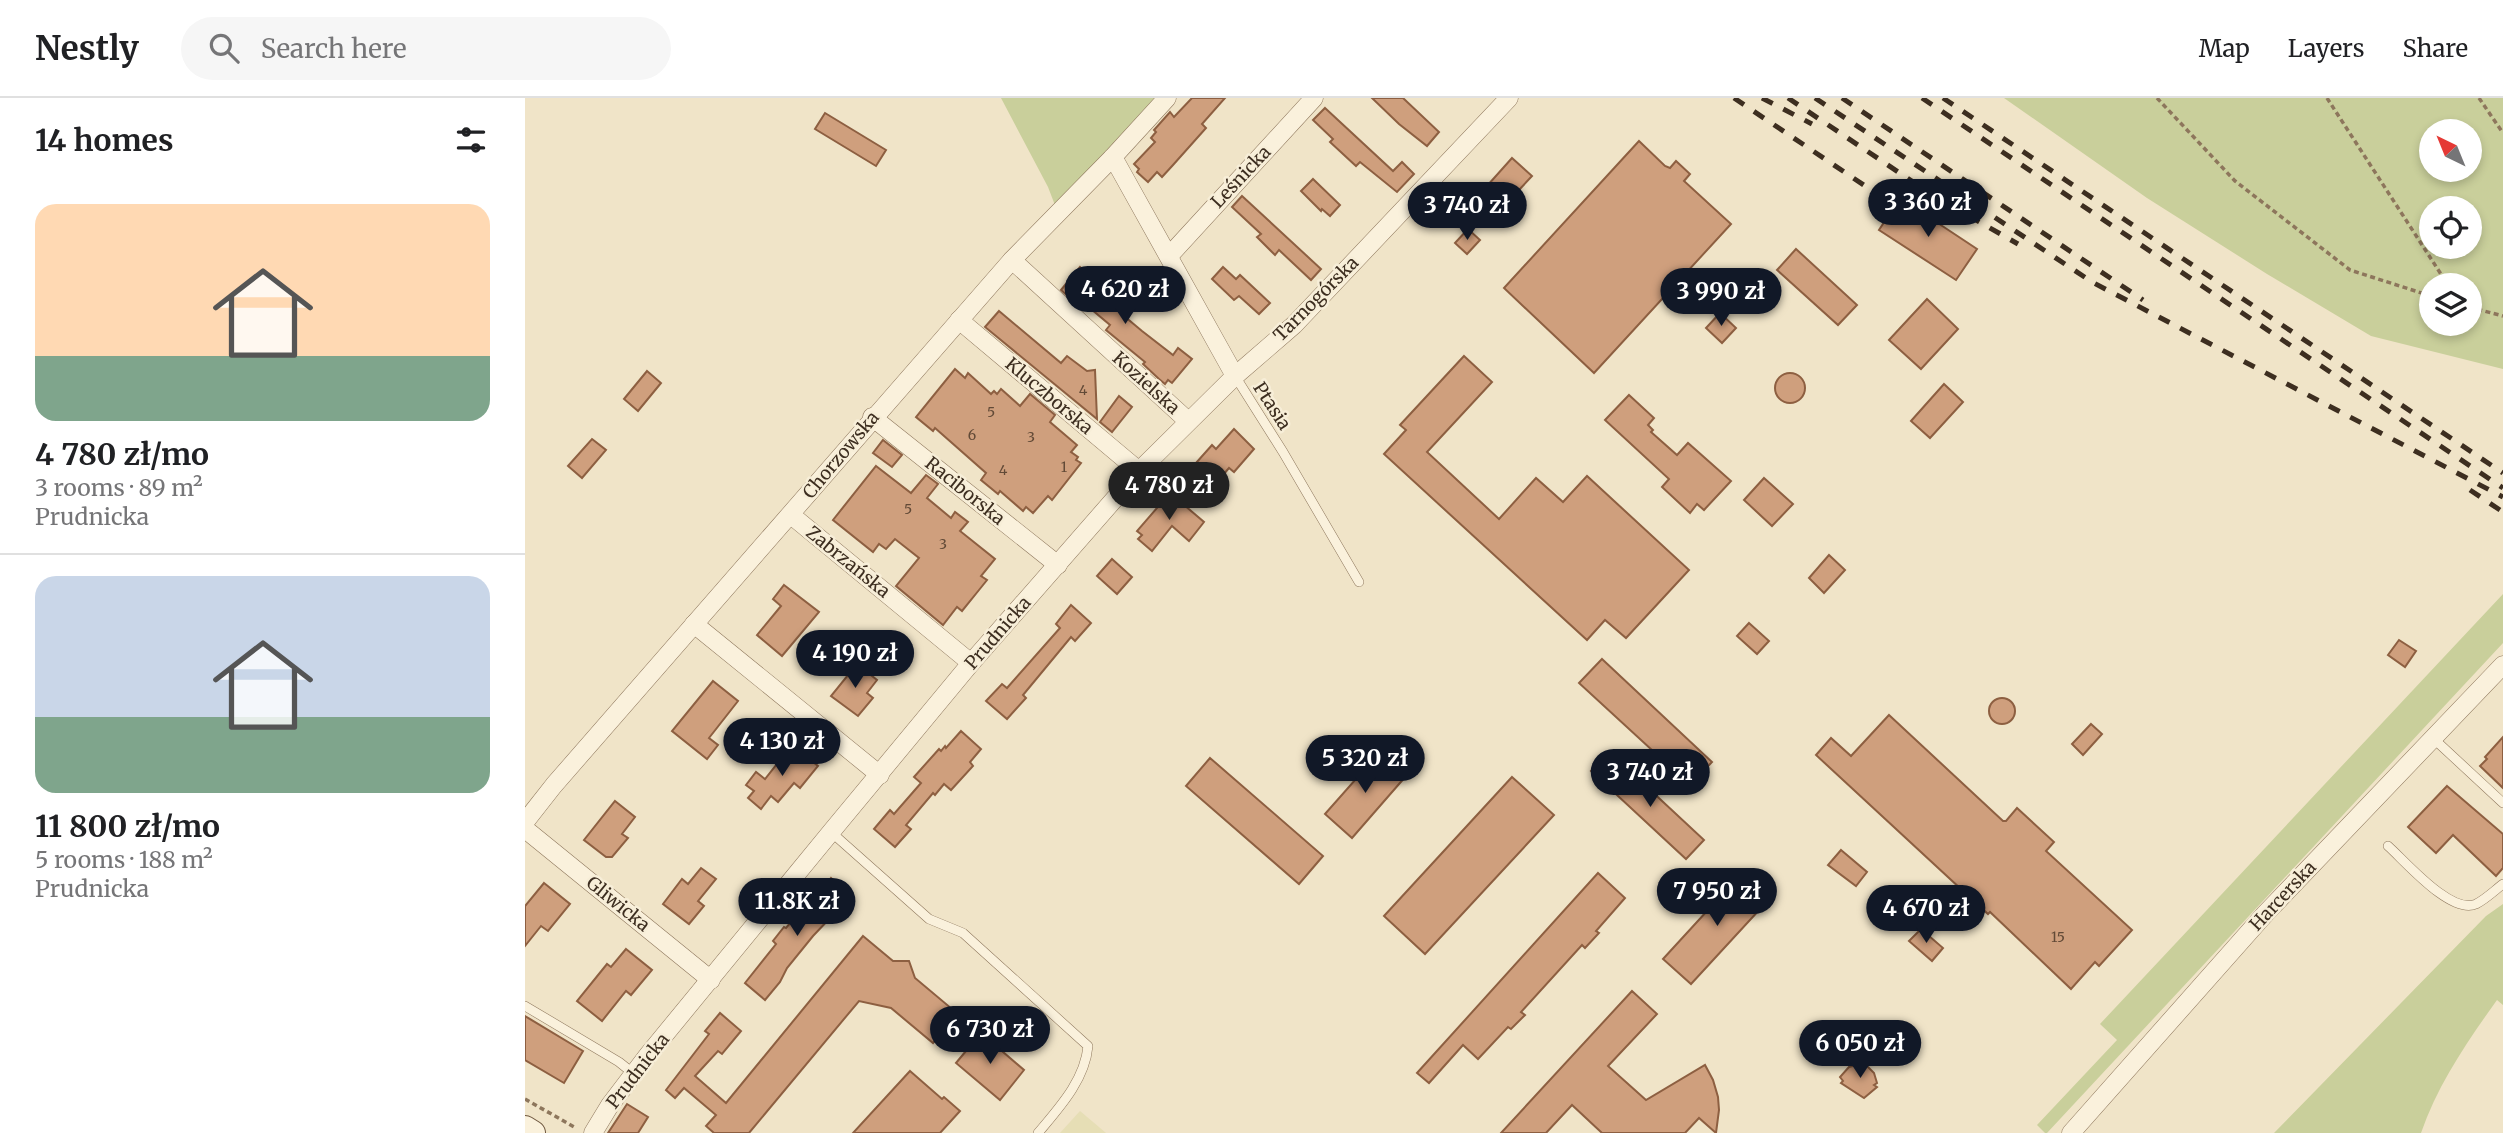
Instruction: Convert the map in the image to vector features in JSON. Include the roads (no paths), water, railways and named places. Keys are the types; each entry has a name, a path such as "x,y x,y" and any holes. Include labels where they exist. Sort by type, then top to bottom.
{"main road":[{"path":"525,1128 533,1133"}],"street":[{"name":"Chorzowska","path":"525,822 554,785 1011,260 1167,98"},
{"name":"Leśnicka","path":"1169,256 1314,98"},
{"name":"Tarnogórska","path":"1235,376 1294,325 1509,98"},
{"path":"1113,157 1235,376"},
{"name":"Kozielska","path":"1011,260 1188,421"},
{"name":"Kluczborska","path":"959,320 1139,471"},
{"name":"Prudnicka","path":"593,1133 634,1074 971,663 1139,471 1235,376"},
{"name":"Raciborska","path":"873,417 1058,565"},
{"name":"Zabrzańska","path":"791,515 971,663"},
{"path":"694,624 880,775"},
{"name":"Harcerska","path":"2071,1133 2265,914 2503,665"},
{"name":"Gliwicka","path":"525,829 711,980"}],"lane":[{"name":"Ptasia","path":"1235,376 1359,582"},
{"path":"2434,739 2503,803"},
{"path":"831,832 929,919 963,933 1088,1046 1087,1059 1076,1084 1038,1133"},
{"path":"2388,846 2445,898 2461,905 2475,904 2503,884"},
{"path":"525,1006 619,1062 634,1074"}],"railway":[{"path":"1734,98 1895,206"},
{"path":"1762,98 1812,124"},
{"path":"1788,98 1934,196 2018,244"},
{"path":"1815,98 2092,282 2503,497"},
{"path":"1842,98 2143,300"},
{"path":"1922,98 2503,488"},
{"path":"1943,98 2503,473"},
{"path":"2470,490 2503,512"}]}
